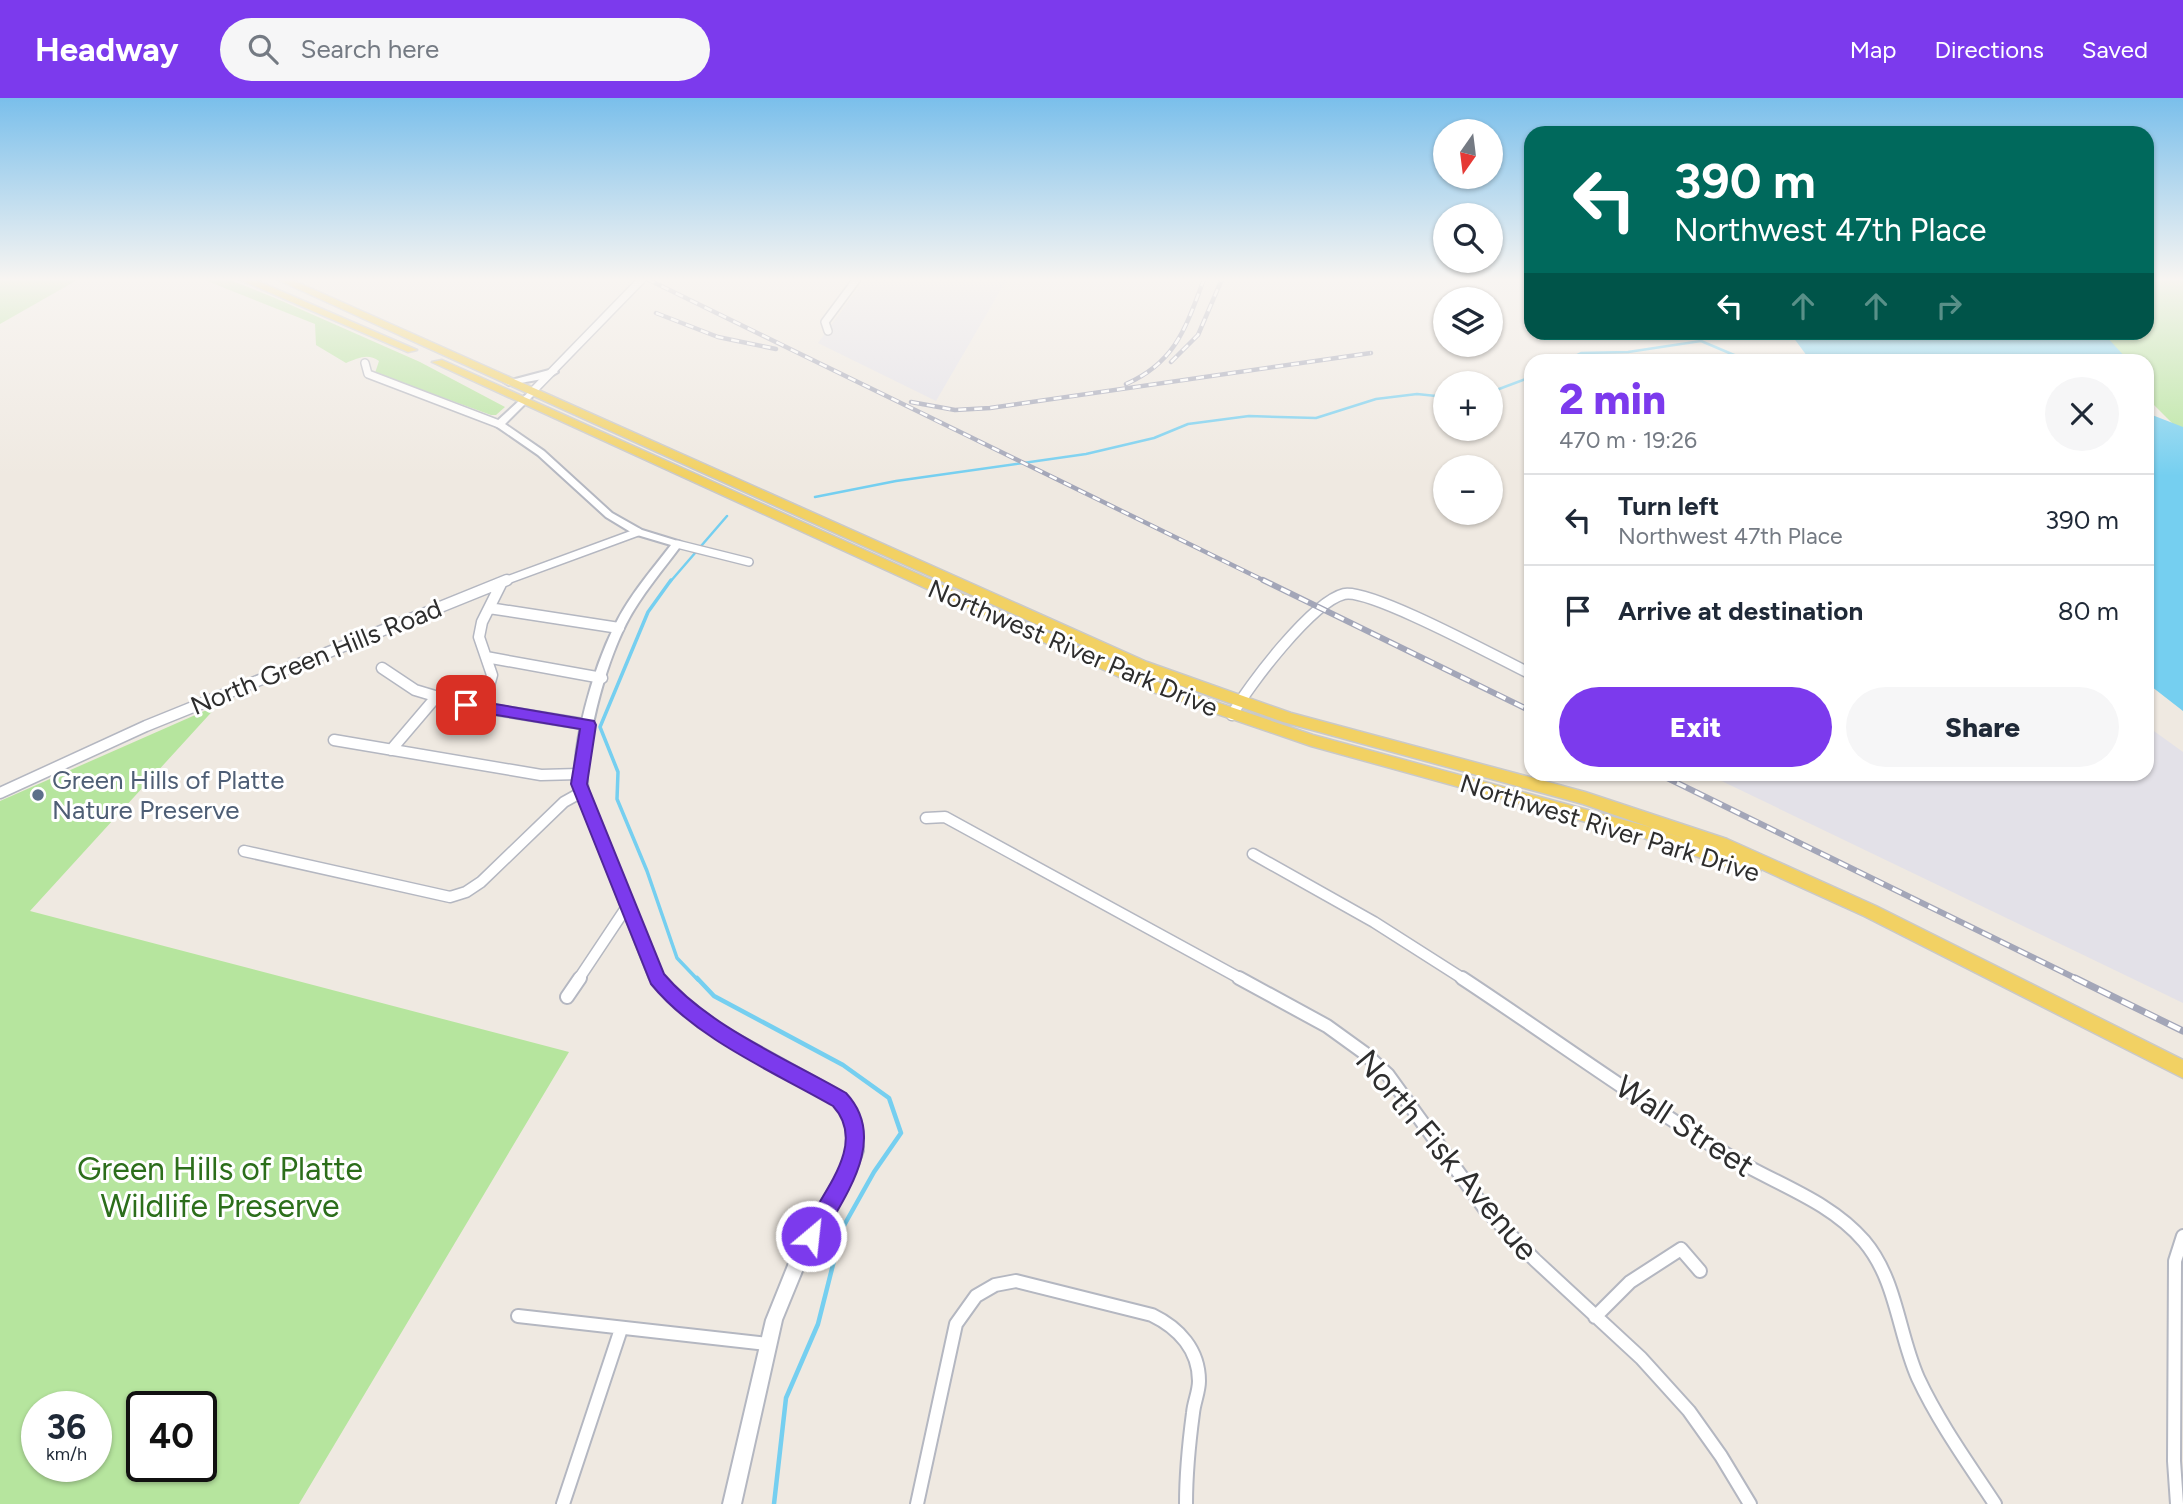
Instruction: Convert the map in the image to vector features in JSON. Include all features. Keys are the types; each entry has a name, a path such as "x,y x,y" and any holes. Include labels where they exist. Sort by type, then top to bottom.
{"main road":[{"name":"Northwest River Park Drive","path":"399,345 688,464 711,480 849,550 1120,672 1236,709 1377,760 1690,846 1812,892 1931,943 2183,1069"},
{"name":"Northwest River Park Drive","path":"426,345 509,382 528,397 676,471 711,480 862,540 1236,709"},
{"path":"509,382 553,372"},
{"path":"849,550 862,540"}],"street":[{"path":"499,424 579,345"},
{"path":"365,363 368,374 499,424 541,453 609,515 632,529 749,562"},
{"name":"North Green Hills Road","path":"0,793 146,726 632,529"},
{"path":"681,545 647,583 619,628 589,725 579,774 582,792 657,979 697,1018 840,1099 854,1122 856,1141 852,1161 801,1254 784,1293 767,1344 732,1504"},
{"path":"477,707 488,694 492,674 479,637 502,582"},
{"path":"1236,709 1248,687 1319,609 1345,594 1370,598 1387,605 1524,671"},
{"path":"489,608 619,628"},
{"path":"486,657 602,678"},
{"path":"382,668 415,690 477,707 589,725"},
{"path":"391,750 437,696"},
{"path":"334,740 541,775 579,774"},
{"path":"244,851 450,897 466,892 481,882 564,802 582,792"},
{"name":"North Fisk Avenue","path":"926,818 945,817 1327,1026 1356,1046 1395,1083 1444,1157 1485,1209 1520,1247 1688,1410 1734,1475 1750,1504"},
{"name":"Wall Street","path":"1253,854 1361,912 1725,1155 1816,1201 1847,1223 1880,1262 1895,1296 1904,1340 1918,1377 1995,1504"},
{"path":"567,997 628,905"},
{"path":"2177,1504 2174,1461 2175,1261 2183,1236"},
{"path":"1595,1317 1630,1282 1681,1249 1700,1271"},
{"path":"917,1504 956,1324 968,1304 980,1293 1006,1282 1016,1281 1152,1315 1173,1326 1189,1345 1198,1368 1199,1381 1186,1504"},
{"path":"518,1316 767,1344"},
{"path":"562,1504 621,1329"}],"shaded area":[{"path":"821,345 969,345 936,401"},
{"path":"2154,731 2183,752 2183,1003 1722,781 2154,781"}],"green space":[{"path":"316,345 381,345 420,362 505,407 496,415 491,415 375,373 379,361 371,357 346,363"},
{"path":"2098,345 2183,345 2183,434 2154,405 2154,354 2106,354"},
{"name":"Green Hills of Platte Wildlife Preserve","path":"218,705 30,911 569,1052 299,1504 0,1504 0,801"}],"water":[{"path":"1799,345 2114,345 2122,354 1806,354"},
{"path":"2154,416 2183,427 2183,711 2154,688"}],"waterway":[{"path":"1579,354 1628,352 1677,345"},
{"path":"1710,345 1732,354"},
{"path":"1503,388 1524,380"},
{"path":"815,497 896,481 1086,454 1154,438 1188,424 1249,416 1316,418 1376,399 1417,394 1433,396"},
{"path":"670,582 727,516"},
{"path":"671,580 648,612 600,727 618,772 617,799 647,871 677,958 698,980"},
{"path":"697,978 714,996 843,1065 889,1098 901,1133 874,1172 842,1229 818,1324 786,1398 774,1504"}],"railway":[{"path":"755,345 776,349"},
{"path":"781,345 1267,582"},
{"path":"1126,384 1157,365 1174,345"},
{"path":"1171,362 1188,345"},
{"path":"911,402 955,410 990,408 1371,353"},
{"path":"1263,580 1524,708"},
{"path":"1673,781 2079,980"},
{"path":"2075,978 2183,1031"}],"place":[{"name":"Green Hills of Platte Nature Preserve","path":"38,795"}],"route":[{"path":"466,705 589,725 582,752 579,784 657,979 697,1018 840,1099 846,1106 856,1131 855,1151 848,1170 811,1236"}]}
